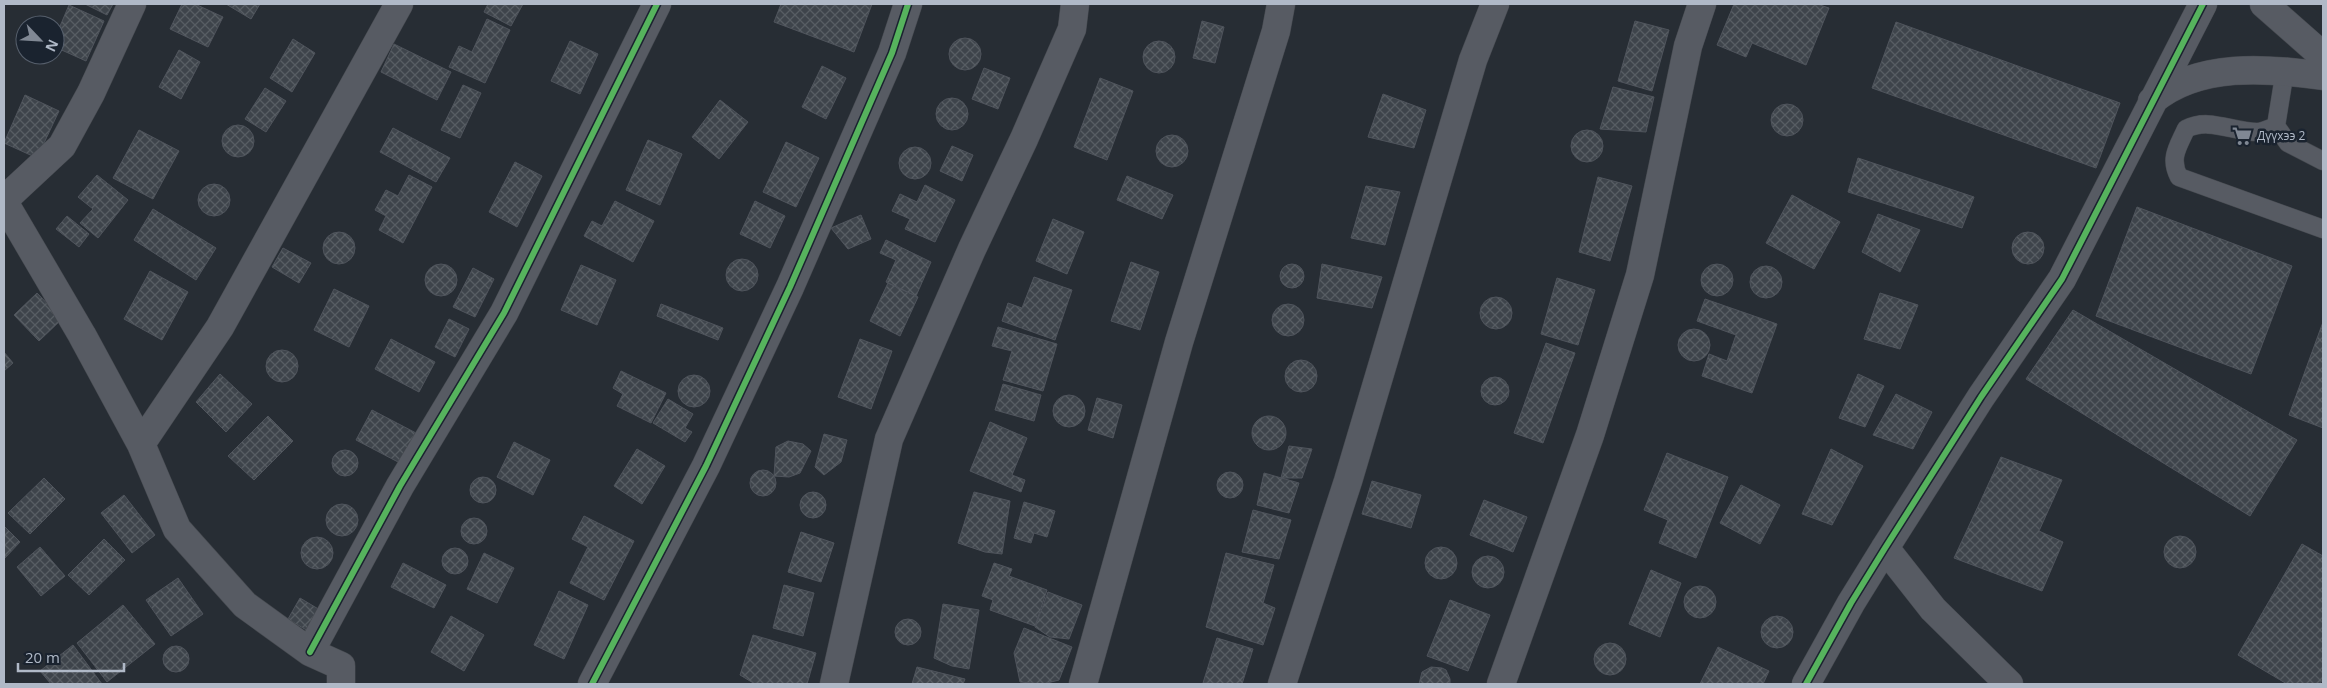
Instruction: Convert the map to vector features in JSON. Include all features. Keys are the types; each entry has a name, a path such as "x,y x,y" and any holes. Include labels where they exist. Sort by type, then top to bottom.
{"street":[{"path":"132,4 91,93 62,146 4,201 82,335 141,444 177,529 245,605 310,652 341,666 341,684"},
{"path":"141,444 220,327 399,4"},
{"path":"310,652 400,486 504,313 657,4"},
{"path":"592,684 706,466 790,287 892,54 908,4"},
{"path":"834,684 889,439 972,249 1024,139 1072,29 1074,4"},
{"path":"1083,684 1178,342 1276,32 1280,4"},
{"path":"1282,684 1348,480 1473,60 1495,4"},
{"path":"1501,684 1590,435 1640,275 1688,46 1702,4"},
{"path":"1806,684 1850,603 1980,397 2062,279 2203,4"},
{"path":"2264,4 2323,56"},
{"path":"2152,101 2167,89 2223,70 2285,70 2323,76"},
{"path":"1885,548 1933,609 2009,684"}],"lane":[{"path":"2285,70 2276,126 2288,143 2323,161"},
{"path":"2276,126 2258,132 2204,123 2194,125 2186,129 2173,160 2175,170 2179,177 2323,229"}],"building":[{"path":"85,4 113,4 107,15"},
{"path":"182,4 195,4 223,17 208,47 170,29"},
{"path":"226,4 260,4 251,19"},
{"path":"488,4 523,4 511,26 484,12"},
{"path":"781,4 872,4 854,52 774,22"},
{"path":"1734,4 1817,4 1829,8 1806,65 1752,43 1746,57 1717,45"},
{"path":"69,5 104,21 86,61 65,52 65,15"},
{"path":"487,19 510,30 485,83 449,67 459,46 472,52"},
{"path":"1202,21 1224,27 1215,63 1193,58"},
{"path":"1635,21 1669,30 1652,91 1618,81"},
{"path":"1896,22 2120,103 2096,168 1872,88"},
{"path":"965,38 971,39 976,43 980,48 980,60 976,65 971,69 965,70 959,69 954,65 950,60 949,54 950,48 954,43 959,39"},
{"path":"293,39 315,53 292,92 270,78"},
{"path":"570,41 598,54 580,94 551,81"},
{"path":"1159,41 1165,42 1170,46 1174,51 1174,63 1170,68 1165,72 1159,73 1153,72 1148,68 1144,63 1143,57 1144,51 1148,46 1153,42"},
{"path":"394,44 451,72 437,100 381,72"},
{"path":"179,50 200,62 181,99 159,87"},
{"path":"822,66 846,78 826,119 802,107"},
{"path":"984,68 1010,78 998,109 972,99"},
{"path":"1100,78 1133,91 1107,160 1074,147"},
{"path":"463,85 481,93 460,138 441,130"},
{"path":"1613,87 1654,97 1646,132 1600,129"},
{"path":"265,88 286,101 266,132 245,119"},
{"path":"1383,94 1426,110 1414,148 1368,137"},
{"path":"25,95 59,111 37,158 4,143"},
{"path":"952,98 958,99 963,103 967,108 967,120 963,125 958,129 952,130 946,129 941,125 937,120 936,114 937,108 941,103 946,99"},
{"path":"720,100 748,122 719,159 692,137"},
{"path":"1787,104 1798,109 1803,120 1798,131 1787,136 1776,131 1771,120 1776,109"},
{"path":"238,125 244,126 249,130 253,135 253,147 249,152 244,156 238,157 232,156 227,152 223,147 222,141 223,135 227,130 232,126"},
{"path":"393,128 450,158 436,182 380,152"},
{"path":"139,130 179,151 153,199 113,178"},
{"path":"1587,130 1598,135 1603,146 1598,157 1587,162 1576,157 1571,146 1576,135"},
{"path":"1172,135 1178,136 1183,140 1187,145 1187,157 1183,162 1178,166 1172,167 1166,166 1161,162 1157,157 1156,151 1157,145 1161,140 1166,136"},
{"path":"648,140 682,154 660,205 626,190"},
{"path":"786,142 819,158 796,207 763,192"},
{"path":"952,146 973,155 962,181 940,171"},
{"path":"915,147 921,148 926,152 930,157 930,169 926,174 921,178 915,179 909,178 904,174 900,169 899,163 900,157 904,152 909,148"},
{"path":"1858,158 1974,197 1962,228 1848,192"},
{"path":"515,162 542,176 517,227 489,212"},
{"path":"97,175 128,200 98,238 80,223 93,209 78,197"},
{"path":"409,175 432,187 403,243 379,230 386,216 375,210 386,190 398,196"},
{"path":"1127,176 1173,195 1162,219 1117,200"},
{"path":"1598,177 1632,186 1610,261 1579,252"},
{"path":"214,184 220,185 225,189 229,194 229,206 225,211 220,215 214,216 208,215 203,211 199,206 198,200 199,194 203,189 208,185"},
{"path":"925,185 955,200 935,242 905,229 910,219 892,211 900,194 917,202"},
{"path":"1366,186 1400,192 1385,245 1351,238"},
{"path":"1792,195 1840,222 1814,269 1766,243"},
{"path":"615,201 654,221 633,262 584,236 592,221 602,226"},
{"path":"755,201 785,216 770,248 740,234"},
{"path":"2137,207 2292,266 2251,374 2096,316"},
{"path":"153,209 216,248 196,280 134,240"},
{"path":"1878,214 1920,230 1900,272 1862,252"},
{"path":"861,215 871,239 848,249 831,228"},
{"path":"67,216 89,234 79,247 56,229"},
{"path":"1053,219 1084,232 1067,274 1036,261"},
{"path":"339,232 345,233 350,237 354,242 354,254 350,259 345,263 339,264 333,263 328,259 324,254 323,248 324,242 328,237 333,233"},
{"path":"2028,232 2039,237 2044,248 2039,259 2028,264 2017,259 2012,248 2017,237"},
{"path":"886,240 931,262 916,296 886,282 896,260 880,253"},
{"path":"283,248 311,263 299,283 272,267"},
{"path":"742,259 748,260 753,264 757,269 757,281 753,286 748,290 742,291 736,290 731,286 727,281 726,275 727,269 731,264 736,260"},
{"path":"1131,262 1159,272 1140,330 1111,321"},
{"path":"441,264 447,265 452,269 456,274 456,286 452,291 447,295 441,296 435,295 430,291 426,286 425,280 426,274 430,269 435,265"},
{"path":"1292,264 1301,267 1304,276 1301,285 1292,288 1283,285 1280,276 1283,267"},
{"path":"1322,264 1382,277 1372,308 1317,298"},
{"path":"1717,264 1728,269 1733,280 1728,291 1717,296 1706,291 1701,280 1706,269"},
{"path":"581,265 616,280 597,325 561,310"},
{"path":"1766,266 1777,271 1782,282 1777,293 1766,298 1755,293 1750,282 1755,271"},
{"path":"473,268 494,279 475,317 453,307"},
{"path":"150,271 188,292 162,340 124,319"},
{"path":"1034,277 1072,290 1055,340 1002,321 1008,303 1022,308"},
{"path":"1557,278 1595,290 1578,345 1541,334"},
{"path":"888,283 918,297 900,336 870,321"},
{"path":"334,289 369,306 349,347 314,330"},
{"path":"37,293 62,319 39,341 14,315"},
{"path":"1880,293 1918,305 1900,349 1864,339"},
{"path":"1496,297 1502,298 1507,302 1511,307 1511,319 1507,324 1502,328 1496,329 1490,328 1485,324 1481,319 1480,313 1481,307 1485,302 1490,298"},
{"path":"1705,299 1777,324 1752,393 1702,376 1709,354 1727,361 1736,335 1697,321"},
{"path":"661,304 723,328 718,340 657,316"},
{"path":"1288,304 1299,309 1304,320 1299,331 1288,336 1277,331 1272,320 1277,309"},
{"path":"2073,310 2297,440 2250,516 2026,379"},
{"path":"449,319 469,329 455,357 435,347"},
{"path":"2323,322 2323,428 2289,415"},
{"path":"998,327 1057,344 1043,391 1003,380 1012,351 992,346"},
{"path":"1694,329 1705,334 1710,345 1705,356 1694,361 1683,356 1678,345 1683,334"},
{"path":"391,339 435,362 419,392 375,369"},
{"path":"860,339 892,351 871,409 838,397"},
{"path":"1546,343 1575,353 1543,443 1514,433"},
{"path":"282,350 288,351 293,355 297,360 297,372 293,377 288,381 282,382 276,381 271,377 267,372 266,366 267,360 271,355 276,351"},
{"path":"4,352 13,363 4,371"},
{"path":"1301,360 1312,365 1317,376 1312,387 1301,392 1290,387 1285,376 1290,365"},
{"path":"621,371 666,393 651,423 617,406 623,394 613,388"},
{"path":"220,374 252,404 226,432 196,402"},
{"path":"1858,374 1884,386 1865,427 1839,418"},
{"path":"694,375 700,376 705,380 709,385 709,397 705,402 700,406 694,407 688,406 683,402 679,397 678,391 679,385 683,380 688,376"},
{"path":"1495,377 1505,381 1509,391 1505,401 1495,405 1485,401 1481,391 1485,381"},
{"path":"1003,384 1041,395 1034,421 995,410"},
{"path":"1896,394 1932,412 1913,449 1873,435"},
{"path":"1069,395 1075,396 1080,400 1084,405 1084,417 1080,422 1075,426 1069,427 1063,426 1058,422 1054,417 1053,411 1054,405 1058,400 1063,396"},
{"path":"1097,398 1122,405 1113,438 1088,430"},
{"path":"668,399 693,414 685,428 692,432 685,442 653,423"},
{"path":"372,410 416,433 400,463 356,440"},
{"path":"268,416 293,441 254,480 228,456"},
{"path":"1269,416 1281,421 1286,433 1281,445 1269,450 1257,445 1252,433 1257,421"},
{"path":"990,422 1027,438 1012,475 1025,480 1021,492 970,471"},
{"path":"824,434 847,440 841,462 824,475 815,467"},
{"path":"788,441 803,444 811,451 800,473 789,477 774,476 776,447"},
{"path":"514,442 550,460 533,495 497,477"},
{"path":"1289,446 1312,449 1302,478 1281,478"},
{"path":"637,449 665,466 642,504 614,486"},
{"path":"1831,449 1863,466 1832,525 1802,514"},
{"path":"345,450 354,454 358,463 354,472 345,476 336,472 332,463 336,454"},
{"path":"1667,453 1728,477 1696,558 1659,543 1668,520 1644,510"},
{"path":"2001,457 2062,480 2039,531 2063,542 2042,591 1954,558"},
{"path":"763,470 772,474 776,483 772,492 763,496 754,492 750,483 754,474"},
{"path":"1230,472 1239,476 1243,485 1239,494 1230,498 1221,494 1217,485 1221,476"},
{"path":"1264,473 1299,483 1289,513 1257,505"},
{"path":"483,477 492,481 496,490 492,499 483,503 474,499 470,490 474,481"},
{"path":"44,478 65,499 30,534 8,513"},
{"path":"1372,481 1421,495 1411,528 1362,514"},
{"path":"1741,485 1780,505 1760,544 1720,523"},
{"path":"813,492 822,496 826,505 822,514 813,518 804,514 800,505 804,496"},
{"path":"974,492 1010,501 1002,554 985,552 958,543"},
{"path":"124,495 155,535 132,553 101,513"},
{"path":"1484,500 1527,517 1513,552 1470,535"},
{"path":"1024,502 1055,511 1047,537 1034,533 1031,543 1014,538"},
{"path":"342,504 348,505 353,509 357,514 357,526 353,531 348,535 342,536 336,535 331,531 327,526 326,520 327,514 331,509 336,505"},
{"path":"1253,510 1291,520 1279,559 1242,552"},
{"path":"584,516 634,541 604,600 570,583 588,547 572,539"},
{"path":"474,518 483,522 487,531 483,540 474,544 465,540 461,531 465,522"},
{"path":"4,526 20,542 4,559"},
{"path":"801,532 834,543 821,582 788,572"},
{"path":"2180,536 2191,541 2196,552 2191,563 2180,568 2169,563 2164,552 2169,541"},
{"path":"317,537 323,538 328,542 332,547 332,559 328,564 323,568 317,569 311,568 306,564 302,559 301,553 302,547 306,542 311,538"},
{"path":"104,539 125,560 89,595 68,575"},
{"path":"2302,544 2323,556 2323,678 2320,684 2287,684 2238,655"},
{"path":"40,547 65,576 41,596 17,567"},
{"path":"1441,547 1452,552 1457,563 1452,574 1441,579 1430,574 1425,563 1430,552"},
{"path":"455,548 464,552 468,561 464,570 455,574 446,570 442,561 446,552"},
{"path":"484,553 514,568 497,603 467,589"},
{"path":"1226,553 1274,565 1263,603 1275,608 1263,645 1206,627"},
{"path":"1488,556 1499,561 1504,572 1499,583 1488,588 1477,583 1472,572 1477,561"},
{"path":"403,563 446,585 434,608 391,587"},
{"path":"994,563 1012,569 1009,576 1047,590 1035,626 990,610 993,600 982,596"},
{"path":"1651,570 1681,583 1660,637 1629,624"},
{"path":"178,578 203,614 171,636 146,600"},
{"path":"784,585 814,593 803,636 773,628"},
{"path":"1700,586 1711,591 1716,602 1711,613 1700,618 1689,613 1684,602 1689,591"},
{"path":"559,591 588,605 564,659 534,645"},
{"path":"1048,592 1082,605 1069,639 1050,637 1035,627"},
{"path":"300,598 320,610 308,631 288,619"},
{"path":"1450,600 1490,615 1468,671 1427,656"},
{"path":"943,604 979,610 969,669 952,666 934,658"},
{"path":"123,605 155,644 107,682 77,643"},
{"path":"451,616 484,635 464,671 431,652"},
{"path":"1777,616 1788,621 1793,632 1788,643 1777,648 1766,643 1761,632 1766,621"},
{"path":"908,619 917,623 921,632 917,641 908,645 899,641 895,632 899,623"},
{"path":"1024,628 1072,647 1059,680 1043,684 1020,682 1014,653"},
{"path":"753,635 816,653 807,684 755,684 740,675"},
{"path":"1217,638 1253,649 1242,684 1203,683"},
{"path":"1610,643 1621,648 1626,659 1621,670 1610,675 1599,670 1594,659 1599,648"},
{"path":"73,645 102,684 51,684 40,671"},
{"path":"176,646 185,650 189,659 185,668 176,672 167,668 163,659 167,650"},
{"path":"1718,647 1769,671 1763,684 1700,684"},
{"path":"917,667 965,679 963,684 912,684"},
{"path":"1431,667 1446,670 1450,684 1419,684 1422,672"}],"cycle path":[{"path":"310,652 400,486 504,313 657,4"},
{"path":"592,684 706,466 790,287 892,53 908,4"},
{"path":"1806,684 1851,603 1885,548 1981,397 2062,279 2203,4"}],"place":[{"name":"Дүүхээ 2","path":"2242,136"}]}
